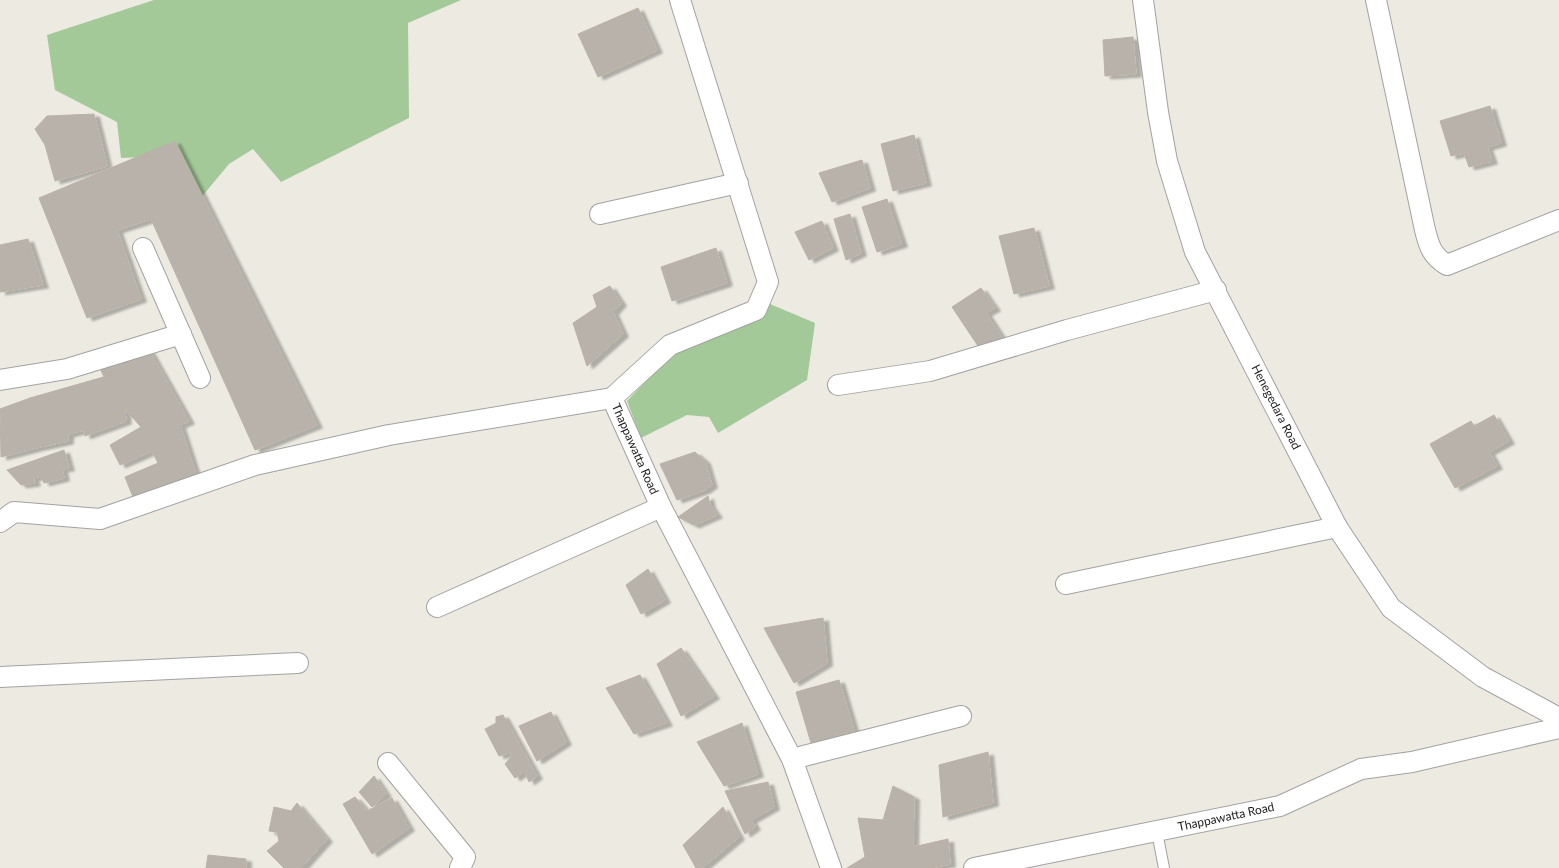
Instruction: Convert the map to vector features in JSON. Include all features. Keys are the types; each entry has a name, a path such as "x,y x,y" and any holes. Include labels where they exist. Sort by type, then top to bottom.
{"street":[{"name":"Thappawatta Road","path":"680,0 768,282 756,310 670,345 612,398 661,506 792,758 831,868"},
{"name":"Henegedara Road","path":"1143,0 1158,112 1167,161 1195,252 1337,526 1391,608 1483,678 1559,729"},
{"path":"1376,0 1425,230 1431,251 1437,260 1447,265 1559,220"},
{"path":"600,214 738,184"},
{"path":"143,248 200,378"},
{"path":"838,385 930,371 1067,330 1216,290"},
{"path":"0,380 67,369 181,334"},
{"path":"0,522 14,512 100,519 255,465 389,435 612,398"},
{"path":"437,607 661,506"},
{"path":"1066,584 1337,526"},
{"path":"0,677 298,663"},
{"path":"792,758 961,716"},
{"name":"Thappawatta Road","path":"974,868 1280,806 1361,769 1412,762 1559,729"},
{"path":"388,763 465,857 460,868"}],"lane":[{"path":"1157,832 1164,868"}],"green space":[{"path":"154,0 461,0 408,23 409,118 281,182 253,149 229,164 199,200 175,156 121,158 117,122 55,90 47,35"},
{"path":"770,304 815,323 807,380 718,433 709,417 687,415 641,438 627,401 678,348"}],"building":[{"path":"638,8 657,50 598,77 578,34"},
{"path":"1133,37 1136,74 1105,76 1103,40"},
{"path":"1490,106 1501,143 1487,147 1492,161 1469,167 1464,153 1451,156 1440,121"},
{"path":"94,114 107,166 55,181 45,145 35,129 47,116"},
{"path":"914,135 926,183 893,191 881,144"},
{"path":"175,141 317,425 255,450 151,219 117,230 141,299 87,318 39,198"},
{"path":"862,160 870,188 832,202 819,173"},
{"path":"887,199 902,244 877,252 862,207"},
{"path":"850,214 861,253 846,260 834,219"},
{"path":"822,221 833,248 809,260 795,232"},
{"path":"1034,228 1049,286 1014,294 999,236"},
{"path":"28,239 43,285 0,292 0,245"},
{"path":"716,248 727,283 672,301 661,267"},
{"path":"610,286 621,303 613,312 623,334 587,366 573,323 597,307 593,295"},
{"path":"981,288 995,308 986,313 1004,341 984,355 952,307"},
{"path":"149,350 189,421 180,425 196,475 133,497 125,477 158,463 152,451 120,465 110,445 141,427 124,408 123,391 114,374 104,377 99,366"},
{"path":"114,374 123,391 126,421 85,436 84,430 68,434 68,441 40,447 39,421 30,398"},
{"path":"30,398 39,421 40,447 1,457 0,409"},
{"path":"1494,415 1509,441 1489,452 1497,466 1455,488 1430,444 1471,421 1474,426"},
{"path":"64,450 69,468 62,469 64,478 44,483 41,476 33,478 35,483 21,485 7,470"},
{"path":"695,452 705,461 712,485 705,490 677,500 660,464"},
{"path":"708,496 710,505 717,515 694,525 678,517"},
{"path":"648,569 665,600 641,614 626,585"},
{"path":"823,618 827,663 794,683 764,628"},
{"path":"681,648 714,696 681,716 657,664"},
{"path":"640,675 667,723 634,734 606,688"},
{"path":"839,680 854,731 811,743 796,692"},
{"path":"551,712 566,742 537,761 519,726"},
{"path":"503,715 537,776 529,782 524,771 515,778 505,764 511,757 511,752 499,756 485,729 496,723 496,717"},
{"path":"742,723 758,774 724,786 697,742"},
{"path":"988,752 993,803 943,817 939,765"},
{"path":"374,776 386,794 372,807 359,792"},
{"path":"768,782 774,807 751,820 755,827 745,834 725,791"},
{"path":"893,786 914,797 913,847 948,839 950,864 931,868 847,868 865,857 858,818 883,820"},
{"path":"355,797 367,811 392,798 409,828 372,854 343,804"},
{"path":"297,803 327,839 301,868 284,868 267,851 279,841 277,832 269,831 274,807 291,811"},
{"path":"723,807 739,837 702,868 696,868 683,845"},
{"path":"208,855 246,859 246,868 206,868"}]}
